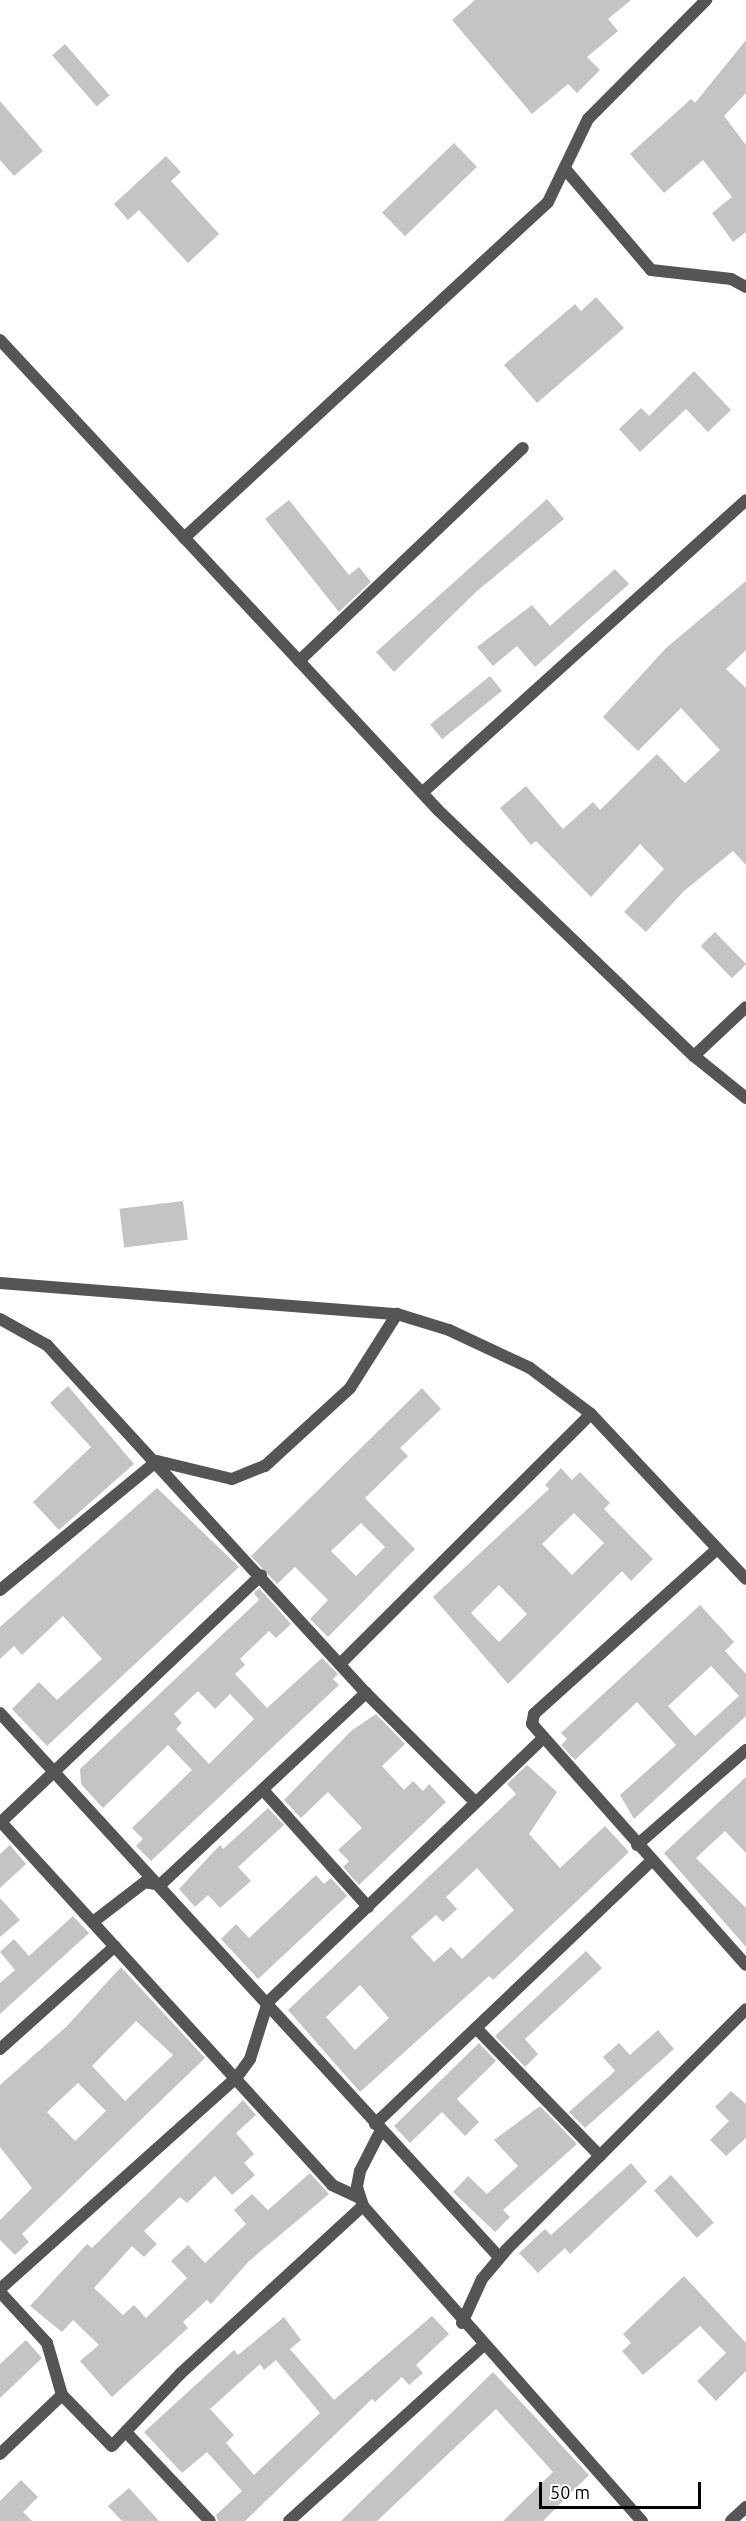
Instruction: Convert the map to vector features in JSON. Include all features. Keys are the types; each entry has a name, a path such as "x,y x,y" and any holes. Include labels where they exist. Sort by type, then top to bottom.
{"street":[{"path":"184,538 548,202 592,115 706,0"},
{"path":"566,170 645,266 668,276 741,284 746,270"},
{"path":"0,340 423,792 694,1056 746,1098"},
{"path":"299,661 523,448"},
{"path":"423,792 746,500"},
{"path":"694,1056 746,1006"},
{"path":"0,1283 397,1314 449,1330 530,1368 591,1414 716,1550 746,1579"},
{"path":"157,1461 232,1479 265,1466 350,1388 397,1314"},
{"path":"0,1319 47,1346 157,1461 366,1693 473,1800"},
{"path":"340,1664 591,1414"},
{"path":"0,1590 157,1461"},
{"path":"716,1550 534,1714 532,1724 637,1845 746,1965"},
{"path":"261,1575 56,1774 1,1823 237,2077 332,2186 360,2202 462,2323 642,2521"},
{"path":"160,1885 264,1791 366,1693"},
{"path":"0,1713 268,2001 378,2127 499,2257"},
{"path":"543,1738 473,1800 368,1907 268,2001 250,2059 237,2077 0,2290 47,2343 62,2395 112,2446 180,2374 360,2202 360,2171 378,2127 476,2028 652,1860"},
{"path":"637,1845 746,1750"},
{"path":"264,1791 368,1907"},
{"path":"93,1922 145,1882 160,1885"},
{"path":"0,2049 115,1946"},
{"path":"462,2323 474,2294 499,2257 746,2009"},
{"path":"476,2028 600,2156"},
{"path":"289,2521 483,2346"},
{"path":"0,2454 62,2395"},
{"path":"126,2432 210,2521"},
{"path":"731,2521 746,2507"}],"building":[{"path":"475,0 631,0 608,19 618,31 587,57 600,70 577,93 568,84 532,114 452,20"},
{"path":"746,40 746,93 724,116 746,145 746,232 733,242 712,213 732,197 703,160 664,193 630,154 691,99 695,103"},
{"path":"65,44 110,95 97,106 52,55"},
{"path":"0,101 43,151 14,176 0,160"},
{"path":"454,143 477,167 405,236 382,212"},
{"path":"166,156 181,172 171,181 219,234 188,263 139,210 128,220 114,204"},
{"path":"596,297 624,328 537,403 504,365 575,304 581,311"},
{"path":"694,371 731,410 708,432 686,409 640,452 619,429 641,408 649,416"},
{"path":"547,499 564,519 477,591 394,672 376,652"},
{"path":"289,500 349,575 359,567 371,582 339,612 265,519"},
{"path":"615,569 629,584 535,667 517,646 493,666 477,647 532,605 550,626"},
{"path":"746,581 746,650 726,669 746,688 746,865 733,851 684,891 646,932 624,912 664,869 640,844 591,897 536,841 531,845 500,808 526,786 563,829 593,802 600,810 657,754 685,783 720,750 681,708 638,751 603,717 666,648"},
{"path":"490,676 502,691 442,739 430,724"},
{"path":"715,932 746,964 732,978 701,946"},
{"path":"183,1201 188,1240 124,1248 119,1209"},
{"path":"68,1386 134,1464 59,1530 33,1502 91,1447 50,1403"},
{"path":"422,1388 441,1409 400,1448 408,1456 365,1498 415,1549 328,1637 310,1619 328,1600 295,1567 277,1584 251,1556","holes":["361,1523 385,1547 356,1576 331,1551"]},
{"path":"561,1468 572,1480 580,1472 610,1503 604,1509 653,1559 631,1581 622,1571 508,1684 433,1597 549,1489 545,1485","holes":["574,1513 604,1543 572,1575 542,1544","499,1585 527,1614 499,1642 471,1613"]},
{"path":"157,1488 239,1567 47,1746 12,1709 39,1682 57,1700 102,1659 63,1616 22,1655 14,1646 0,1659 0,1627"},
{"path":"259,1588 291,1624 276,1638 269,1631 240,1659 245,1665 235,1674 267,1708 322,1658 338,1674 333,1679 339,1685 151,1861 136,1846 143,1839 132,1828 192,1770 168,1745 103,1808 81,1784 80,1769 259,1600 254,1593","holes":["198,1691 215,1709 230,1694 254,1719 209,1764 176,1729 182,1723 174,1714"]},
{"path":"700,1605 734,1642 725,1651 746,1674 746,1716 634,1819 620,1795 676,1745 637,1702 575,1760 561,1745 567,1739 561,1733","holes":["711,1666 739,1696 695,1736 668,1706"]},
{"path":"376,1714 405,1744 382,1766 404,1790 413,1781 423,1791 429,1784 446,1802 359,1885 343,1867 349,1861 338,1850 362,1828 328,1792 301,1818 284,1800 351,1731"},
{"path":"527,1765 557,1792 529,1834 560,1868 605,1826 629,1852 493,1980 489,1976 360,2092 288,2010 516,1794 507,1784","holes":["477,1868 514,1910 462,1959 451,1947 434,1962 411,1937 436,1915 443,1922 457,1909 446,1897","360,1985 389,2018 355,2050 326,2017"]},
{"path":"746,1777 746,1853 725,1831 696,1858 746,1908 746,1947 664,1853"},
{"path":"268,1808 284,1825 238,1867 251,1881 220,1908 208,1895 195,1907 179,1889 220,1845 223,1849"},
{"path":"10,1845 26,1864 0,1888 0,1854"},
{"path":"316,1875 324,1884 331,1878 347,1896 258,1979 221,1939 236,1924 249,1938"},
{"path":"0,1898 20,1920 0,1937"},
{"path":"73,1916 89,1933 0,2014 0,1983 15,1970 0,1952 14,1939 29,1956"},
{"path":"586,1951 602,1968 525,2039 538,2054 525,2067 495,2036"},
{"path":"121,1967 205,2058 22,2234 29,2242 15,2255 0,2240 0,2220 32,2188 0,2147 0,2085 66,2027","holes":["136,2021 173,2055 125,2101 92,2066","78,2083 106,2111 75,2141 47,2112"]},
{"path":"658,2030 674,2049 585,2128 569,2112 615,2071 603,2057 619,2043 630,2055"},
{"path":"479,2043 496,2061 457,2099 479,2122 465,2136 442,2112 410,2143 394,2126"},
{"path":"731,2091 746,2104 746,2138 726,2156 710,2140 729,2121 715,2107"},
{"path":"243,2100 256,2115 236,2133 254,2154 244,2163 255,2175 232,2195 215,2176 187,2203 180,2197 144,2231 157,2244 144,2257 132,2246 94,2288 123,2315 134,2305 146,2318 187,2278 171,2261 188,2245 205,2263 246,2224 234,2210 252,2194 268,2210 310,2173 329,2194 249,2261 211,2304 207,2300 183,2322 188,2328 112,2397 80,2361 99,2345 73,2320 62,2332 30,2306 87,2244 92,2248"},
{"path":"540,2106 577,2144 503,2210 510,2217 495,2232 453,2192 468,2176 487,2194 518,2166 494,2140"},
{"path":"631,2163 647,2182 570,2254 565,2248 538,2273 519,2253 545,2229 551,2235"},
{"path":"671,2175 714,2223 697,2238 654,2190"},
{"path":"684,2276 746,2343 746,2371 716,2401 697,2381 726,2353 700,2326 643,2375 622,2351 631,2343 623,2334"},
{"path":"432,2316 449,2334 416,2365 423,2373 409,2385 402,2377 375,2402 372,2399 245,2521 218,2521 216,2515 242,2491 207,2452 182,2473 144,2432 234,2350 238,2355 284,2317 301,2340 290,2349 334,2400","holes":["276,2360 320,2413 254,2475 226,2443 234,2435 210,2409 260,2364 264,2370"]},
{"path":"26,2340 42,2358 0,2398 0,2364"},
{"path":"493,2372 589,2475 543,2521 503,2521 553,2472 496,2409 377,2521 341,2521"},
{"path":"21,2480 38,2497 23,2512 32,2521 0,2521 0,2501"},
{"path":"129,2488 159,2521 122,2521 108,2506"}]}
